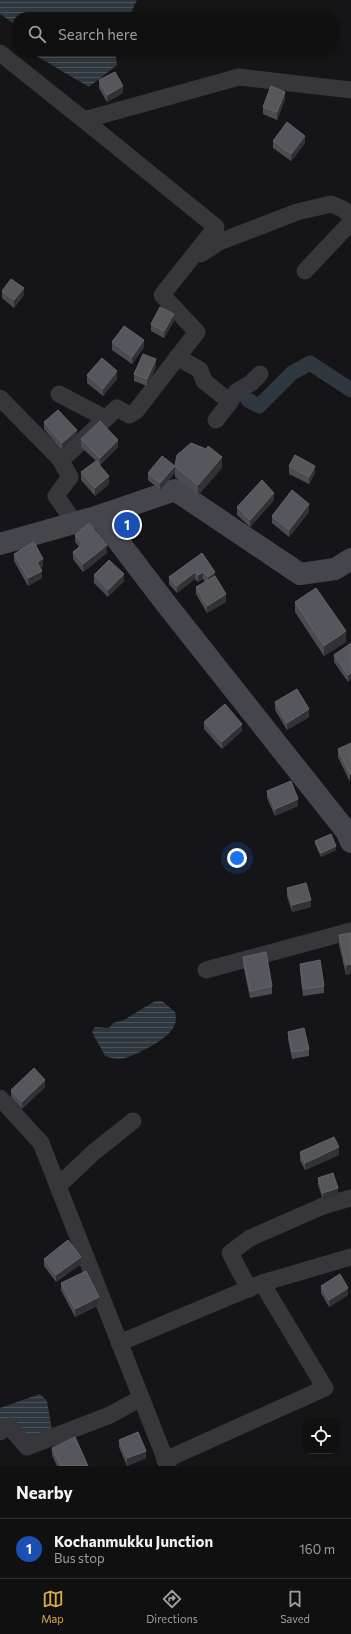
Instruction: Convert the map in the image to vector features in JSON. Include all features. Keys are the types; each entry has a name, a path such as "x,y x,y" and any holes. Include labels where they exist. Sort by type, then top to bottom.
{"main road":[{"path":"0,544 99,516 175,490 300,574 335,569 351,559"},
{"path":"99,516 167,605 346,831 351,842"}],"street":[{"path":"0,53 216,227 162,295 197,332 136,411 129,415 117,408 70,452 60,459"},
{"path":"84,120 239,77 351,90"},
{"path":"188,262 219,242 297,212 331,204 343,209 351,216"},
{"path":"305,271 351,222"},
{"path":"177,358 200,370 204,381 235,396"},
{"path":"216,420 235,396 257,376"},
{"path":"59,394 105,418"},
{"path":"0,398 60,459 70,477 56,496 75,523"},
{"path":"206,970 351,931"},
{"path":"0,1098 41,1143 166,1463 324,1388 255,1286 230,1253 250,1238 323,1206 351,1198"},
{"path":"58,1186 94,1152 133,1121"},
{"path":"119,1343 255,1286 351,1257"},
{"path":"0,1432 9,1426 27,1446 110,1415 141,1398"}],"shaded area":[{"path":"0,0 137,0 131,12 12,12 12,22 0,14"},
{"path":"36,56 116,56 117,65 89,87"},
{"path":"155,1001 162,1001 175,1012 176,1022 170,1032 153,1045 130,1056 118,1059 105,1056 92,1032 95,1027 109,1028 113,1023 124,1020"},
{"path":"40,1394 47,1401 52,1430 32,1439 0,1428 0,1408"}],"building":[{"path":"115,72 123,86 107,95 99,80"},
{"path":"271,86 285,92 277,112 263,107"},
{"path":"287,122 305,136 291,154 273,141"},
{"path":"11,279 24,288 14,300 2,291"},
{"path":"160,307 174,314 164,331 151,324"},
{"path":"124,326 144,340 132,357 112,342"},
{"path":"143,354 156,359 147,379 134,374"},
{"path":"102,358 117,371 103,389 87,375"},
{"path":"58,410 77,430 62,443 44,422"},
{"path":"100,421 118,440 100,458 81,439"},
{"path":"191,443 206,449 208,446 222,457 198,485 175,466 177,455"},
{"path":"295,455 315,466 309,477 289,466"},
{"path":"162,456 175,466 160,483 148,473"},
{"path":"96,461 109,476 95,488 81,472"},
{"path":"262,480 274,493 250,520 237,507"},
{"path":"292,490 309,504 289,530 272,516"},
{"path":"89,523 107,545 83,564 73,552 83,544 75,535"},
{"path":"34,542 43,559 37,562 42,571 28,578 14,554"},
{"path":"202,553 215,572 208,577 203,572 198,575 195,572 177,586 169,577"},
{"path":"109,560 124,574 108,590 94,575"},
{"path":"215,576 226,594 207,606 196,587"},
{"path":"316,588 346,631 324,646 295,602"},
{"path":"351,643 351,673 348,675 334,655"},
{"path":"297,689 309,709 287,723 275,702"},
{"path":"225,704 242,724 222,742 204,722"},
{"path":"351,743 351,774 350,774 338,749"},
{"path":"291,781 298,799 275,809 267,791"},
{"path":"331,834 336,846 321,853 315,841"},
{"path":"306,883 311,900 292,905 287,888"},
{"path":"351,933 351,964 346,965 339,935"},
{"path":"266,952 272,986 250,991 243,957"},
{"path":"320,960 324,986 303,989 300,964"},
{"path":"304,1028 309,1049 292,1052 288,1032"},
{"path":"34,1068 45,1080 22,1102 11,1090"},
{"path":"334,1137 339,1147 305,1163 300,1152"},
{"path":"333,1173 338,1188 323,1193 318,1178"},
{"path":"68,1240 81,1257 56,1275 44,1259"},
{"path":"86,1271 99,1297 75,1309 61,1283"},
{"path":"340,1274 348,1288 329,1300 321,1286"},
{"path":"138,1432 146,1451 127,1458 119,1440"},
{"path":"75,1437 88,1466 61,1466 52,1448"}],"waterway":[{"path":"248,400 259,406 292,373 310,363 351,390"}],"place":[{"name":"Kochanmukku Junction","path":"127,525"}]}
